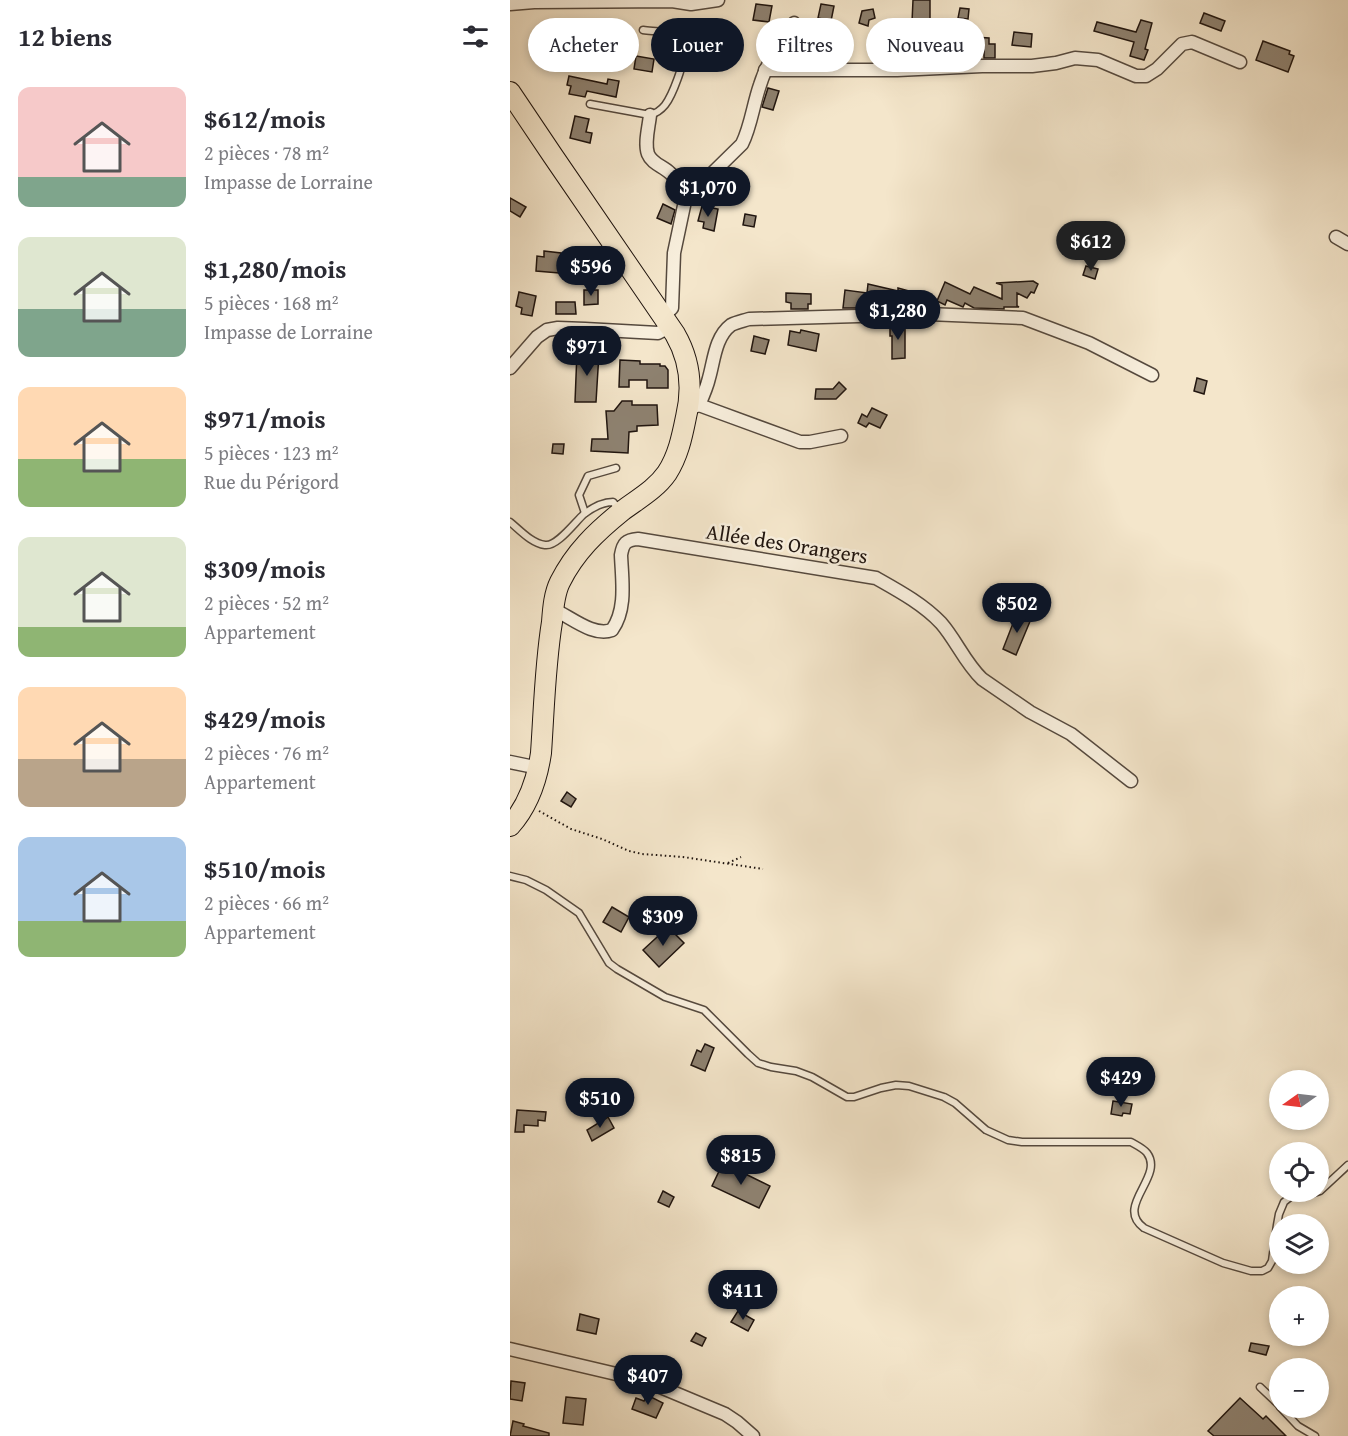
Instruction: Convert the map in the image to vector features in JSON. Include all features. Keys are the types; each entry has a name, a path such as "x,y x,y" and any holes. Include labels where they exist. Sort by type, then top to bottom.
{"main road":[{"path":"510,92 667,321 681,345 689,373 693,407 680,446 667,473 656,485 595,534 569,565 559,585 549,638 539,768 526,804 510,826"}],"street":[{"path":"510,4 672,1 691,4 718,0"},
{"path":"854,70 1032,66 1075,58 1098,60 1136,76 1146,76 1157,69 1182,44 1192,42 1240,62"},
{"path":"510,368 537,337 547,330 585,328 658,333 667,321 672,308 674,253 686,201 742,144 747,135 764,72"},
{"path":"650,115 648,154 653,161 678,180 689,196"},
{"path":"1336,237 1348,244"},
{"path":"841,436 800,442 693,407 709,378 718,343 726,331 738,322 749,319 928,314 1023,318 1089,343 1152,375"},
{"name":"Allée des Orangers","path":"553,609 582,625 601,632 612,630 618,621 622,604 622,548 626,542 638,539 876,578 908,596 939,621 982,679 1030,712 1071,734 1131,781"},
{"path":"510,762 539,768"},
{"path":"510,1349 653,1383 725,1414 753,1436"}],"lane":[{"path":"590,104 650,115 658,112 666,104 679,76 683,50 664,33 643,30"},
{"path":"585,513 579,495 588,476 616,468"},
{"path":"510,522 534,542 549,545 556,542 585,513 605,502 613,502 622,512"},
{"path":"510,876 526,880 546,890 579,913 609,963 665,997 704,1010 758,1063 804,1074 847,1097 896,1084 909,1086 944,1097 955,1103 986,1130 1008,1140 1131,1142 1148,1154 1151,1165 1134,1210 1140,1225 1223,1263 1256,1272 1268,1268 1272,1262 1279,1214 1284,1202 1294,1194 1320,1191 1348,1165"},
{"path":"1260,1387 1269,1396"},
{"path":"1290,1418 1298,1426 1315,1436"}],"path":[{"path":"526,804 571,830 602,839 629,851 763,868"},
{"path":"728,863 741,857"}],"building":[{"path":"913,0 930,0 930,18 912,18"},
{"path":"756,4 772,6 770,18 753,20"},
{"path":"821,4 834,6 832,18 818,18"},
{"path":"960,8 969,9 968,18 958,18"},
{"path":"873,9 875,18 866,18 866,25 859,23 862,11"},
{"path":"1204,13 1225,21 1221,31 1200,23"},
{"path":"1141,20 1152,23 1144,60 1130,56 1134,42 1094,31 1097,22 1136,32"},
{"path":"1014,32 1032,34 1031,47 1012,45"},
{"path":"985,38 989,38 989,44 995,44 995,58 985,58"},
{"path":"1263,41 1290,51 1289,54 1294,56 1288,72 1256,60"},
{"path":"639,56 651,58 651,72 639,70"},
{"path":"569,76 607,84 608,79 619,81 616,97 587,91 585,97 569,94 571,86 567,85"},
{"path":"768,88 779,91 773,110 762,107"},
{"path":"575,116 589,119 586,132 592,133 590,143 570,138"},
{"path":"510,198 526,207 520,217 510,211"},
{"path":"663,204 675,210 671,224 657,218"},
{"path":"702,206 718,209 714,231 703,228 704,222 698,221"},
{"path":"745,214 756,216 754,227 743,225"},
{"path":"544,251 561,253 559,273 536,271 537,256 544,257"},
{"path":"1086,266 1098,269 1095,279 1083,275"},
{"path":"1033,281 1038,284 1034,293 1031,292 1027,298 1017,293 1017,306 1019,307 974,308 965,303 963,307 947,300 945,305 937,301 945,282 970,294 974,287 1002,299 1002,285 996,283"},
{"path":"868,284 898,291 898,288 909,291 906,302 896,300 891,304 872,299 872,303 864,302 863,308 843,308 845,290 867,293"},
{"path":"584,290 598,290 598,304 584,305"},
{"path":"519,292 536,296 532,316 521,314 522,308 516,306"},
{"path":"786,293 811,294 811,304 808,304 808,309 791,309 791,303 786,302"},
{"path":"556,302 575,302 576,314 556,314"},
{"path":"890,324 905,324 905,358 892,359"},
{"path":"801,330 819,334 816,351 788,345 790,331 800,333"},
{"path":"754,336 769,340 765,354 751,351"},
{"path":"577,352 599,353 596,402 575,402"},
{"path":"620,360 665,366 668,370 668,388 647,388 647,380 629,380 629,387 619,387"},
{"path":"1197,378 1207,381 1204,394 1194,391"},
{"path":"839,382 846,389 836,399 815,399 816,389 833,389"},
{"path":"622,401 632,401 632,405 657,405 658,425 637,426 637,431 629,432 628,453 591,451 592,439 608,439 606,411 614,411"},
{"path":"872,408 887,415 880,428 869,423 866,427 858,423 862,414 867,417"},
{"path":"553,444 564,444 563,454 552,453"},
{"path":"1017,613 1031,619 1016,655 1003,649"},
{"path":"567,792 576,799 571,807 561,801"},
{"path":"612,907 629,917 621,932 603,922"},
{"path":"668,927 684,943 659,967 643,950"},
{"path":"705,1044 714,1048 705,1071 691,1065 697,1050 701,1052"},
{"path":"1113,1101 1132,1104 1130,1114 1123,1113 1122,1116 1111,1114"},
{"path":"517,1110 546,1112 545,1121 538,1120 538,1126 524,1125 524,1132 515,1132"},
{"path":"608,1117 614,1128 592,1141 587,1130"},
{"path":"723,1163 770,1186 759,1208 712,1186"},
{"path":"663,1191 674,1197 669,1207 658,1202"},
{"path":"738,1311 754,1320 748,1331 731,1322"},
{"path":"580,1314 599,1319 596,1334 577,1330"},
{"path":"696,1333 706,1338 702,1346 691,1341"},
{"path":"1251,1343 1269,1346 1266,1355 1249,1351"},
{"path":"511,1381 525,1383 522,1401 510,1399"},
{"path":"647,1395 663,1403 656,1418 632,1409 636,1398 644,1401"},
{"path":"566,1397 586,1399 583,1425 563,1423"},
{"path":"1240,1398 1263,1419 1266,1416 1286,1436 1214,1436 1208,1431"},
{"path":"513,1421 549,1433 549,1436 510,1436"}]}
